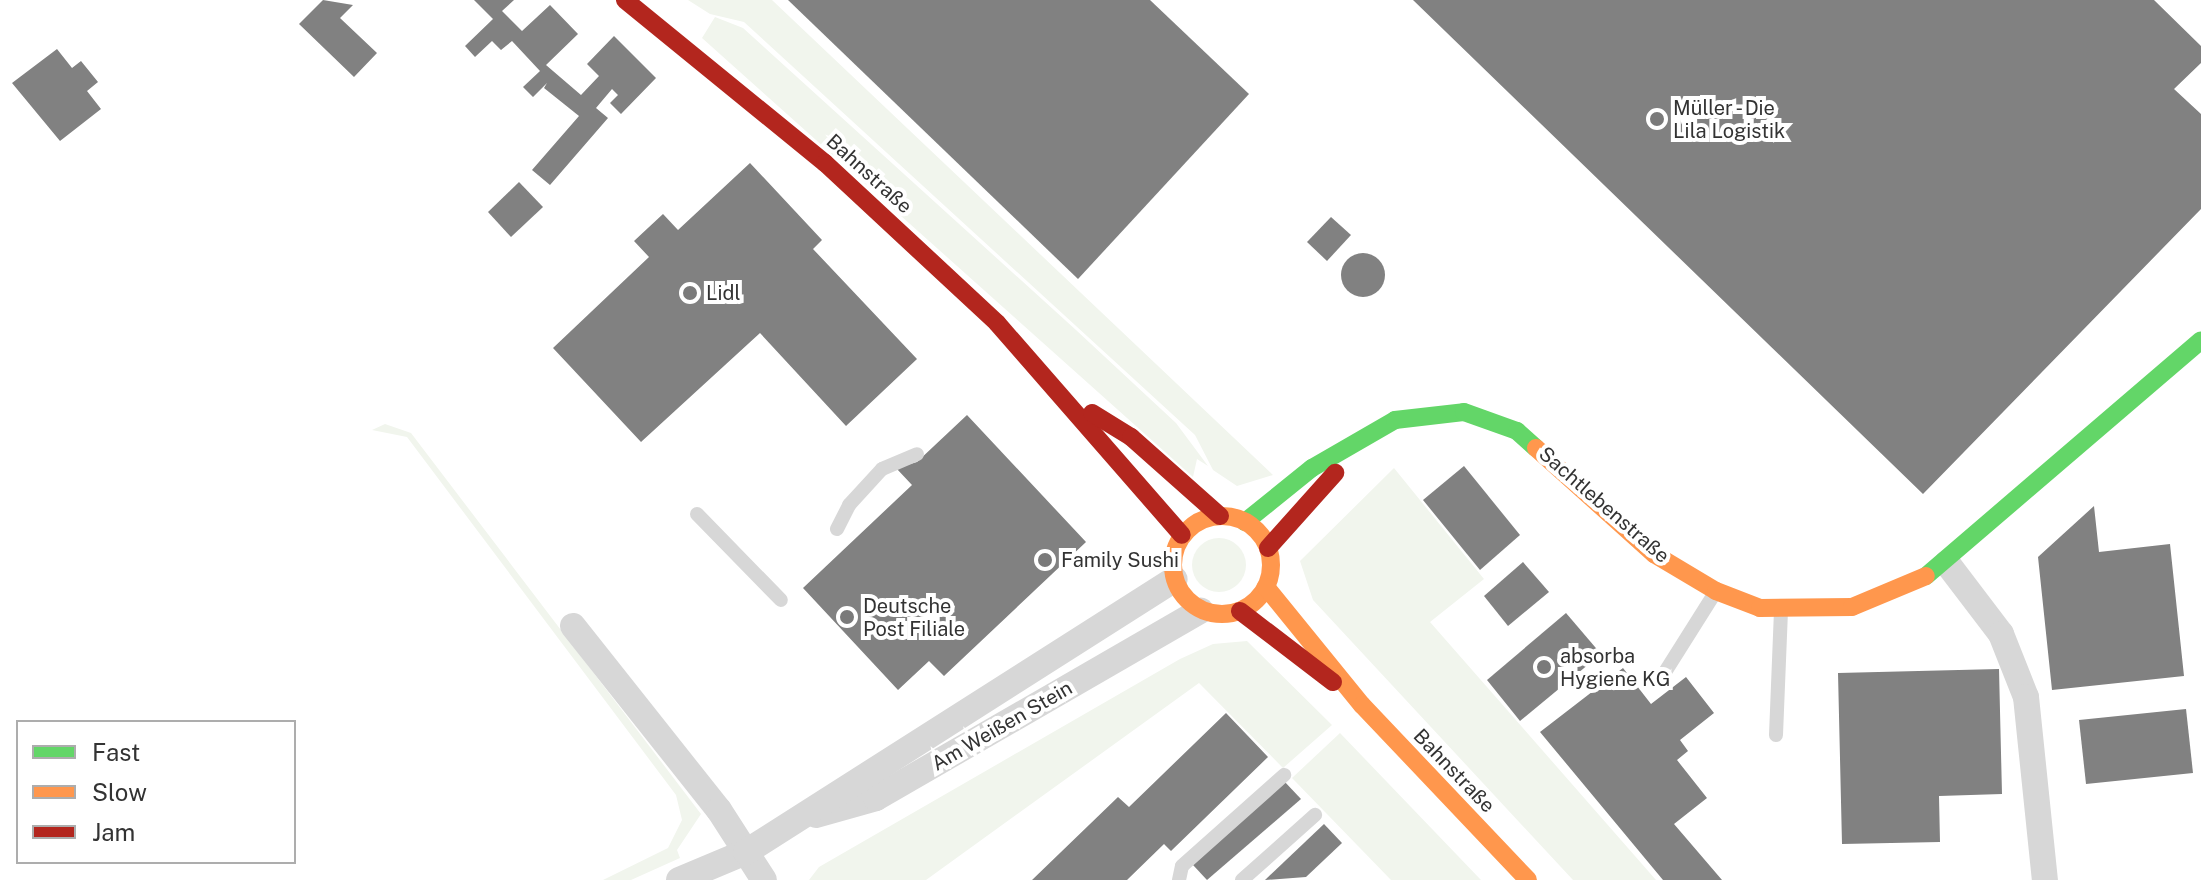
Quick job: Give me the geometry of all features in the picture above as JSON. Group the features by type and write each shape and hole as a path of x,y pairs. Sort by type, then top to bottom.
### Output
{"street":[{"name":"Bahnstraße","path":"625,0 825,163 1068,398 1182,535"},
{"name":"Sachtlebenstraße","path":"1245,522 1312,468 1412,414 1464,412 1500,422 1534,443 1654,554 1716,591 1781,610 1852,607 1897,593 1947,563 2174,357 2201,340"},
{"name":"Bahnstraße","path":"1068,398 1131,437 1220,516 1245,522"},
{"name":"Sachtlebenstraße","path":"1268,548 1325,489 1353,447"},
{"path":"1220,516 1182,535 1173,562 1175,579 1201,610 1240,611 1266,587 1268,548 1245,522"},
{"path":"1947,563 2001,634 2026,697 2045,880"},
{"name":"Am Weißen Stein","path":"679,880 746,852 1175,579"},
{"name":"Bahnstraße","path":"1266,587 1320,647 1349,691 1528,880"},
{"name":"Am Weißen Stein","path":"794,822 876,798 1201,610"},
{"name":"Bahnstraße","path":"1240,611 1299,662 1349,691"},
{"path":"573,626 746,852 764,880"}],"lane":[{"path":"837,529 849,505 882,469 917,454"},
{"path":"697,514 781,600"},
{"path":"1660,680 1716,591"},
{"path":"1776,735 1781,610"},
{"path":"1179,880 1182,866 1284,775"},
{"path":"1242,880 1315,815"}],"shaded area":[{"path":"688,0 772,0 1273,475 1237,486 1213,470 1195,435 744,22 710,14"},
{"path":"715,17 743,28 1076,330 1176,423 1208,466 1197,459 1193,477 702,38"},
{"path":"385,424 411,433 701,814 677,850 680,858 631,880 603,880 668,848 682,820 676,795 407,437 372,430"},
{"path":"1394,468 1484,579 1430,622 1656,880 1573,880 1313,600 1300,561"},
{"path":"1219,538 1230,540 1238,546 1244,554 1244,576 1238,584 1230,590 1219,592 1208,590 1200,584 1194,576 1192,565 1194,554 1200,546 1208,540"},
{"path":"1247,641 1332,725 1283,768 1199,683 926,880 809,880 819,867 1180,659 1213,644"},
{"path":"1340,733 1481,880 1391,880 1292,778"}],"building":[{"path":"323,0 353,5 340,18 377,53 354,77 299,24"},
{"path":"474,0 514,0 502,11 522,31 550,5 578,34 546,65 581,95 599,76 587,64 614,36 656,78 621,114 610,103 618,95 612,89 596,108 608,118 550,185 532,170 579,116 544,88 547,83 533,97 523,87 540,71 512,41 501,50 492,41 475,57 465,46 493,19"},
{"path":"788,0 1150,0 1249,94 1078,279"},
{"path":"1413,0 2154,0 2201,46 2201,63 2174,89 2201,114 2201,209 1923,494"},
{"path":"57,49 72,68 81,61 98,82 87,91 101,109 60,141 12,83"},
{"name":"Lidl","path":"750,163 822,240 813,249 917,359 846,426 760,333 641,442 553,348 649,257 634,241 663,214 678,230"},
{"path":"519,182 543,207 511,237 488,212"},
{"path":"1331,217 1351,235 1327,261 1307,242"},
{"path":"1363,253 1379,259 1385,275 1379,291 1363,297 1347,291 1341,275 1347,259"},
{"path":"967,415 1086,542 944,676 929,661 898,690 803,588 912,485 896,468 917,462"},
{"path":"1464,466 1520,535 1480,570 1423,500"},
{"path":"2094,506 2099,552 2170,544 2184,676 2052,690 2038,557"},
{"path":"1523,562 1549,592 1508,626 1484,596"},
{"name":"absorba Hygiene KG","path":"1566,613 1601,654 1520,721 1487,680"},
{"path":"1623,668 1651,704 1686,677 1714,713 1680,740 1688,751 1677,760 1707,798 1674,824 1722,880 1663,880 1540,732"},
{"path":"1999,669 2002,794 1939,796 1940,842 1842,844 1838,673"},
{"path":"2186,709 2193,773 2086,784 2079,720"},
{"path":"1226,713 1268,757 1171,851 1164,844 1127,880 1032,880 1118,797 1129,807"},
{"path":"1283,780 1301,799 1207,880 1193,865"},
{"path":"1324,824 1342,843 1306,877 1265,880"}],"traffic: fast":[{"path":"1926,576 2201,340"},
{"path":"1245,522 1312,468 1395,420 1464,412 1517,431 1536,448"}],"traffic: slow":[{"path":"1536,448 1654,554 1716,591 1760,608 1852,607 1926,576"},
{"path":"1222,516 1241,520 1257,530 1267,546 1271,565 1267,584 1257,600 1241,610 1222,614 1203,610 1187,600 1177,584 1173,565 1177,546 1187,530 1203,520 1222,516"},
{"path":"1266,587 1362,705 1528,880"}],"traffic: jam":[{"path":"625,0 825,163 997,323 1182,535"},
{"path":"1092,413 1131,437 1220,516"},
{"path":"1268,548 1335,473"},
{"path":"1240,611 1333,682"}],"place":[{"name":"Müller - Die Lila Logistik","path":"1657,119"},
{"name":"Lidl","path":"690,293"},
{"name":"Family Sushi","path":"1045,560"},
{"name":"Deutsche Post Filiale","path":"847,617"},
{"name":"absorba Hygiene KG","path":"1544,667"}]}
